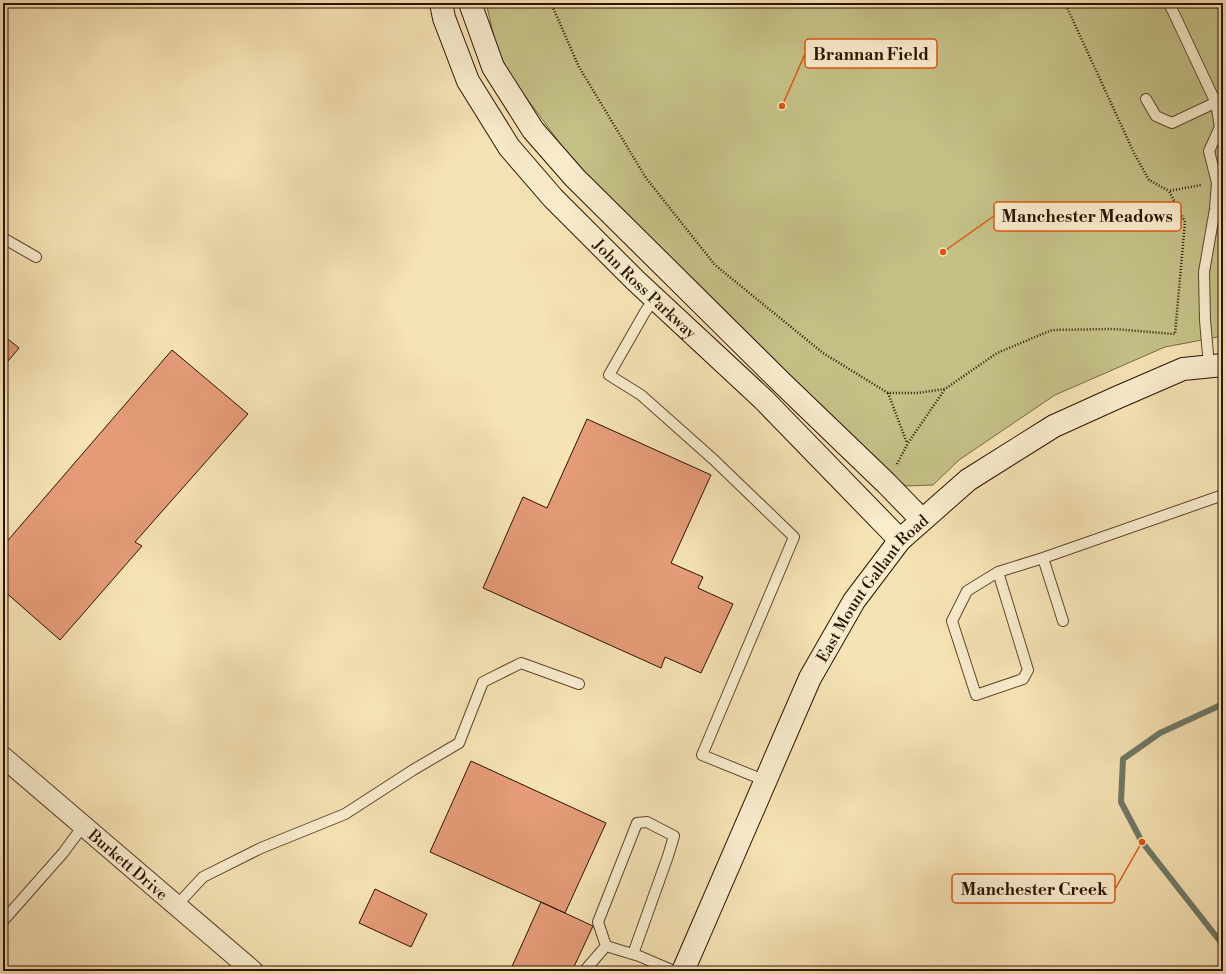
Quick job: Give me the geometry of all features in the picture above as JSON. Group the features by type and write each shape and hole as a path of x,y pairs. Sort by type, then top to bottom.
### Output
{"street":[{"name":"John Ross Parkway","path":"441,3 444,18 468,81 509,147 553,198 655,298 764,400 900,540"},
{"name":"John Ross Parkway","path":"470,3 493,67 534,130 575,178 780,382 886,483 922,520"},
{"name":"East Mount Gallant Road","path":"683,971 810,678 854,601 900,540 968,480 1054,426 1183,369 1216,366"},
{"name":"Burkett Drive","path":"3,757 253,971"}],"lane":[{"path":"1169,3 1220,101 1222,128 1209,151 1217,183 1219,210 1204,272 1205,320 1216,366"},
{"path":"1146,99 1156,116 1172,123 1220,101"},
{"path":"3,238 36,256"},
{"path":"655,298 645,312 609,375 641,395 713,459 794,537 702,755 766,781"},
{"path":"998,572 1028,670 1023,679 976,694 952,621 967,591 998,572 1043,558 1223,494"},
{"path":"1043,558 1063,621"},
{"path":"177,906 203,877 261,848 345,814 413,770 459,743 483,682 521,663 579,684"},
{"path":"606,946 598,922 637,823 647,822 674,836 633,954"},
{"path":"3,922 63,853 83,826"},
{"path":"606,946 633,954 674,971"},
{"path":"586,971 586,969 606,946"}],"path":[{"path":"550,3 579,67 646,178 715,265 823,353 888,393 917,393 945,389"},
{"path":"886,483 908,443 945,389 997,353 1052,330 1113,328 1175,334 1186,222 1169,191 1149,180 1134,153 1065,3"},
{"path":"1169,191 1217,183"},
{"path":"888,393 908,443"}],"shaded area":[{"path":"486,3 1223,3 1223,336 1165,347 1055,395 959,460 933,485 906,486 878,463 578,168 500,62"}],"building":[{"path":"3,335 19,348 3,367"},
{"path":"172,350 248,414 135,542 142,546 60,640 3,590 3,546"},
{"path":"587,419 711,475 671,563 703,577 698,588 733,604 701,673 665,657 661,668 483,588 523,497 547,508"},
{"path":"471,761 606,823 565,913 430,852"},
{"path":"375,889 427,914 411,947 359,923"},
{"path":"541,902 593,926 572,971 510,971"}],"waterway":[{"path":"1223,704 1160,733 1123,759 1121,802 1142,842 1223,945"}],"place":[{"name":"Brannan Field","path":"782,106"},
{"name":"Manchester Meadows","path":"943,252"},
{"name":"Manchester Creek","path":"1142,842"}]}
